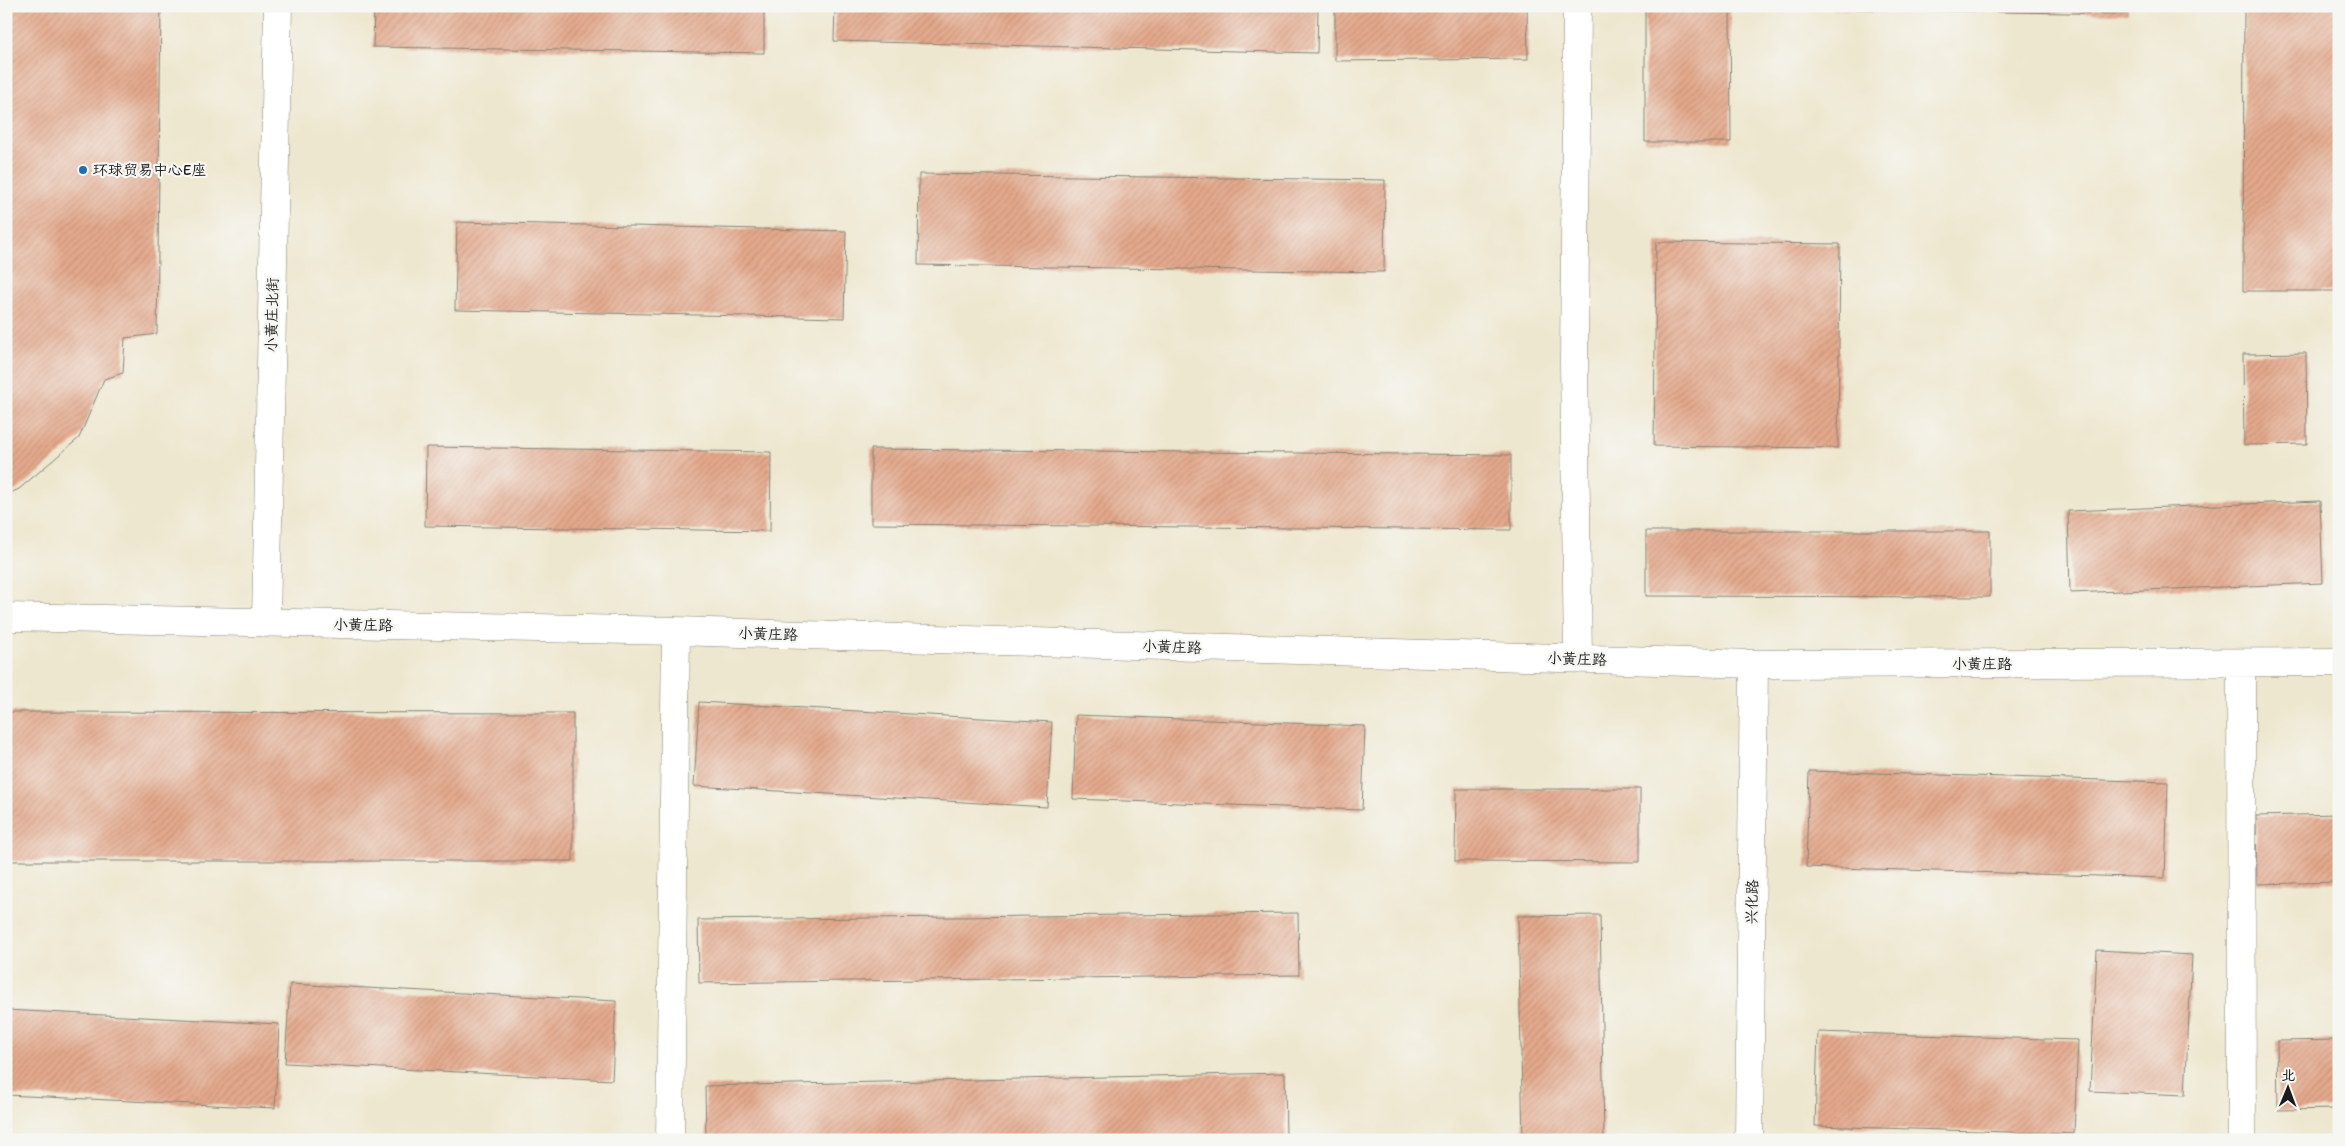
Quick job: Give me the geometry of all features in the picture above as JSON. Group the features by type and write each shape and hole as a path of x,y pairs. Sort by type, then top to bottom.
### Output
{"street":[{"name":"小黄庄北街","path":"266,623 278,6"},
{"path":"1577,6 1574,362 1578,659"},
{"name":"小黄庄路","path":"6,617 676,631 1754,664 2339,662"},
{"path":"670,1140 676,631"},
{"path":"2241,663 2242,1140"},
{"name":"兴化路","path":"1749,1140 1754,664"}],"building":[{"name":"环球贸易中心E座","path":"6,6 161,6 157,334 125,338 123,373 104,379 79,438 19,489 6,495"},
{"path":"374,6 764,6 764,53 373,47"},
{"path":"835,6 1318,6 1317,53 834,41"},
{"path":"1335,6 1527,6 1528,59 1335,61"},
{"path":"1645,6 1730,6 1731,142 1645,142"},
{"path":"1832,6 2128,6 2128,14 1832,9"},
{"path":"2244,6 2336,6 2335,291 2243,291"},
{"path":"919,174 1385,180 1384,272 918,265"},
{"path":"457,222 846,231 844,318 455,310"},
{"path":"1656,242 1840,244 1838,448 1654,446"},
{"path":"2306,353 2307,444 2244,445 2243,354"},
{"path":"426,447 771,452 770,531 425,526"},
{"path":"871,449 1511,455 1511,530 871,524"},
{"path":"2320,501 2323,583 2070,593 2068,511"},
{"path":"1646,531 1990,531 1990,597 1646,596"},
{"path":"699,702 1052,722 1047,807 694,786"},
{"path":"6,712 573,713 573,861 6,861"},
{"path":"1076,715 1365,726 1362,810 1073,799"},
{"path":"1809,771 2168,782 2165,878 1806,867"},
{"path":"1456,789 1640,789 1640,862 1455,861"},
{"path":"2339,814 2339,882 2257,884 2256,816"},
{"path":"1298,913 1299,975 699,983 698,920"},
{"path":"1600,915 1604,1140 1523,1140 1518,916"},
{"path":"2097,950 2192,955 2185,1095 2090,1091"},
{"path":"290,984 616,1001 612,1080 285,1063"},
{"path":"6,1010 279,1024 275,1108 6,1095"},
{"path":"1818,1032 2078,1040 2074,1134 1815,1126"},
{"path":"2339,1040 2339,1109 2278,1110 2277,1041"},
{"path":"1285,1073 1286,1139 706,1140 705,1086"}],"place":[{"name":"环球贸易中心E座","path":"83,170"}]}
